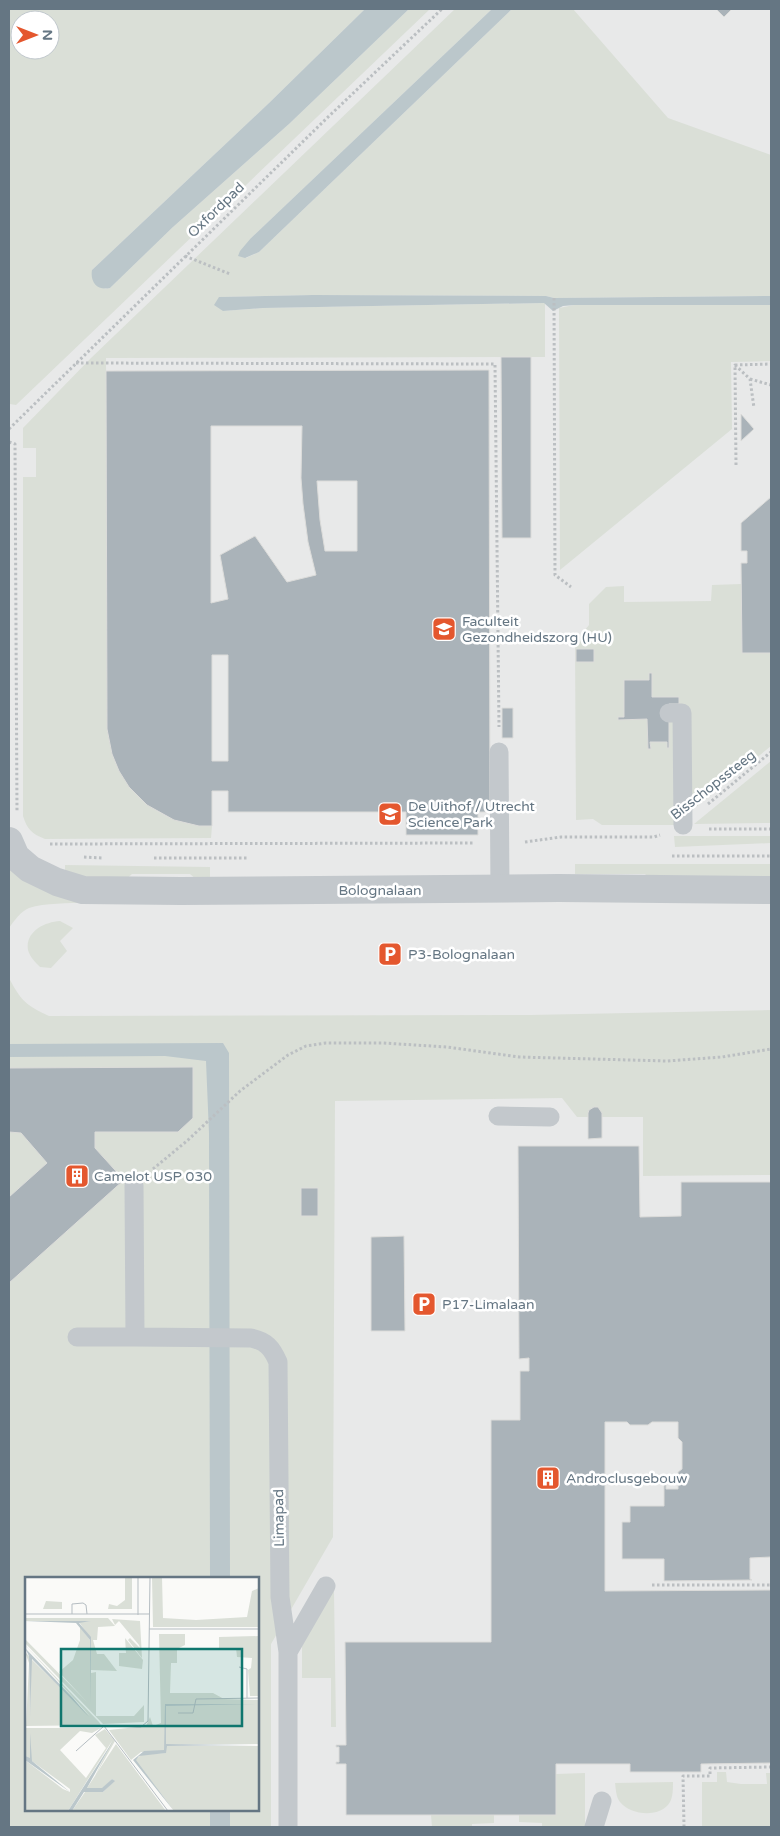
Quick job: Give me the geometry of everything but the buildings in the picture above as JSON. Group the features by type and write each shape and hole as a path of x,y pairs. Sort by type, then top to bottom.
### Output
{"street":[{"name":"Bolognalaan","path":"9,841 16,857 30,870 57,882 83,890 771,890"}],"lane":[{"path":"670,713 682,713 675,829"},
{"path":"499,752 500,889"},
{"path":"498,1116 550,1117"},
{"path":"134,1185 135,1338"},
{"name":"Limapad","path":"77,1337 251,1338 261,1340 269,1346 278,1362 280,1597 288,1652 288,1827"},
{"path":"288,1652 326,1586"},
{"path":"594,1827 602,1801"}],"path":[{"name":"Oxfordpad","path":"9,429 185,256 442,9"},
{"path":"185,256 230,274"},
{"path":"554,298 555,574 572,587"},
{"path":"76,363 495,364 499,752"},
{"path":"735,364 771,364"},
{"path":"735,364 750,380 771,385"},
{"path":"735,364 736,465"},
{"path":"750,380 754,408"},
{"path":"9,442 15,444 17,815"},
{"name":"Bisschopssteeg","path":"675,829 771,752"},
{"path":"49,844 522,843 561,837 654,837 675,829"},
{"path":"705,829 771,829"},
{"path":"134,1185 188,1140 240,1092 288,1055 306,1046 326,1043 384,1043 438,1047 519,1057 667,1061 722,1057 771,1049"},
{"path":"652,1585 771,1584"},
{"path":"684,1827 683,1776 710,1776 710,1768 771,1767"}],"shaded area":[{"name":"De Uithof / Utrecht Science Park","path":"9,9 771,9 771,1827 9,1827"},
{"path":"9,9 365,9 269,103 92,270 105,289 110,288 173,227 289,124 409,9 430,9 16,405 10,404"},
{"path":"365,9 409,9 289,124 173,227 110,288 105,289 95,285 92,278 92,270 269,103"},
{"path":"455,9 492,9 251,238 246,258 259,252 512,9 573,9 668,118 771,155 771,296 554,298 546,296 313,295 219,297 223,311 263,308 545,303 545,357 106,358 107,723 110,741 114,757 121,772 140,798 168,817 185,823 212,826 211,838 45,839 40,837 31,831 23,816 23,477 36,477 36,448 23,448 23,428 91,358"},
{"path":"492,9 512,9 259,252 245,258 238,256 251,238"},
{"path":"313,295 546,296 554,298 771,296 771,305 574,305 563,306 553,311 544,303 263,308 223,311 214,305 219,297"},
{"path":"574,305 771,305 771,361 731,362 732,429 560,570 559,308"},
{"path":"741,584 742,653 771,653 771,746 674,825 602,825 593,819 576,820 575,642 589,625 589,604 606,587 624,586 624,602 711,601 712,585"},
{"path":"771,761 771,823 694,824"},
{"path":"674,836 771,836 771,843 675,847"},
{"path":"575,864 771,864 771,881 653,883 645,874 575,874"},
{"path":"9,865 86,903 35,906 26,909 20,914 9,928"},
{"path":"65,865 210,867 210,881 198,881 190,874 132,874 123,882 84,879 65,872"},
{"path":"60,921 73,928 60,941 67,951 51,968 40,967 29,953 29,938 42,926"},
{"path":"9,978 25,1001 49,1016 530,1015 771,1010 771,1175 643,1176 643,1117 577,1117 562,1098 335,1101 333,1537 271,1644 271,1827 9,1827"},
{"path":"223,1043 229,1053 230,1577 210,1577 209,1133 206,1061 165,1056 9,1057 9,1044"},
{"path":"331,1591 334,1592 336,1727 331,1727 331,1678 302,1678 302,1646"},
{"path":"717,1772 726,1772 727,1782 741,1784 767,1784 766,1773 771,1773 771,1827 702,1827 702,1782 717,1782"},
{"path":"585,1773 585,1827 542,1827 542,1823 519,1822 519,1815 556,1815 556,1774"},
{"path":"673,1782 670,1802 660,1811 653,1813 638,1812 625,1807 617,1796 615,1783"},
{"path":"210,1811 230,1811 230,1827 210,1827"},
{"path":"431,1815 494,1815 494,1823 472,1824 472,1827 432,1827"}],"place":[{"name":"Faculteit Gezondheidszorg (HU)","path":"444,629"},
{"name":"De Uithof / Utrecht Science Park","path":"390,814"},
{"name":"P3-Bolognalaan","path":"390,954"},
{"name":"Camelot USP 030","path":"77,1176"},
{"name":"P17-Limalaan","path":"424,1304"},
{"name":"Androclusgebouw","path":"548,1478"}]}
